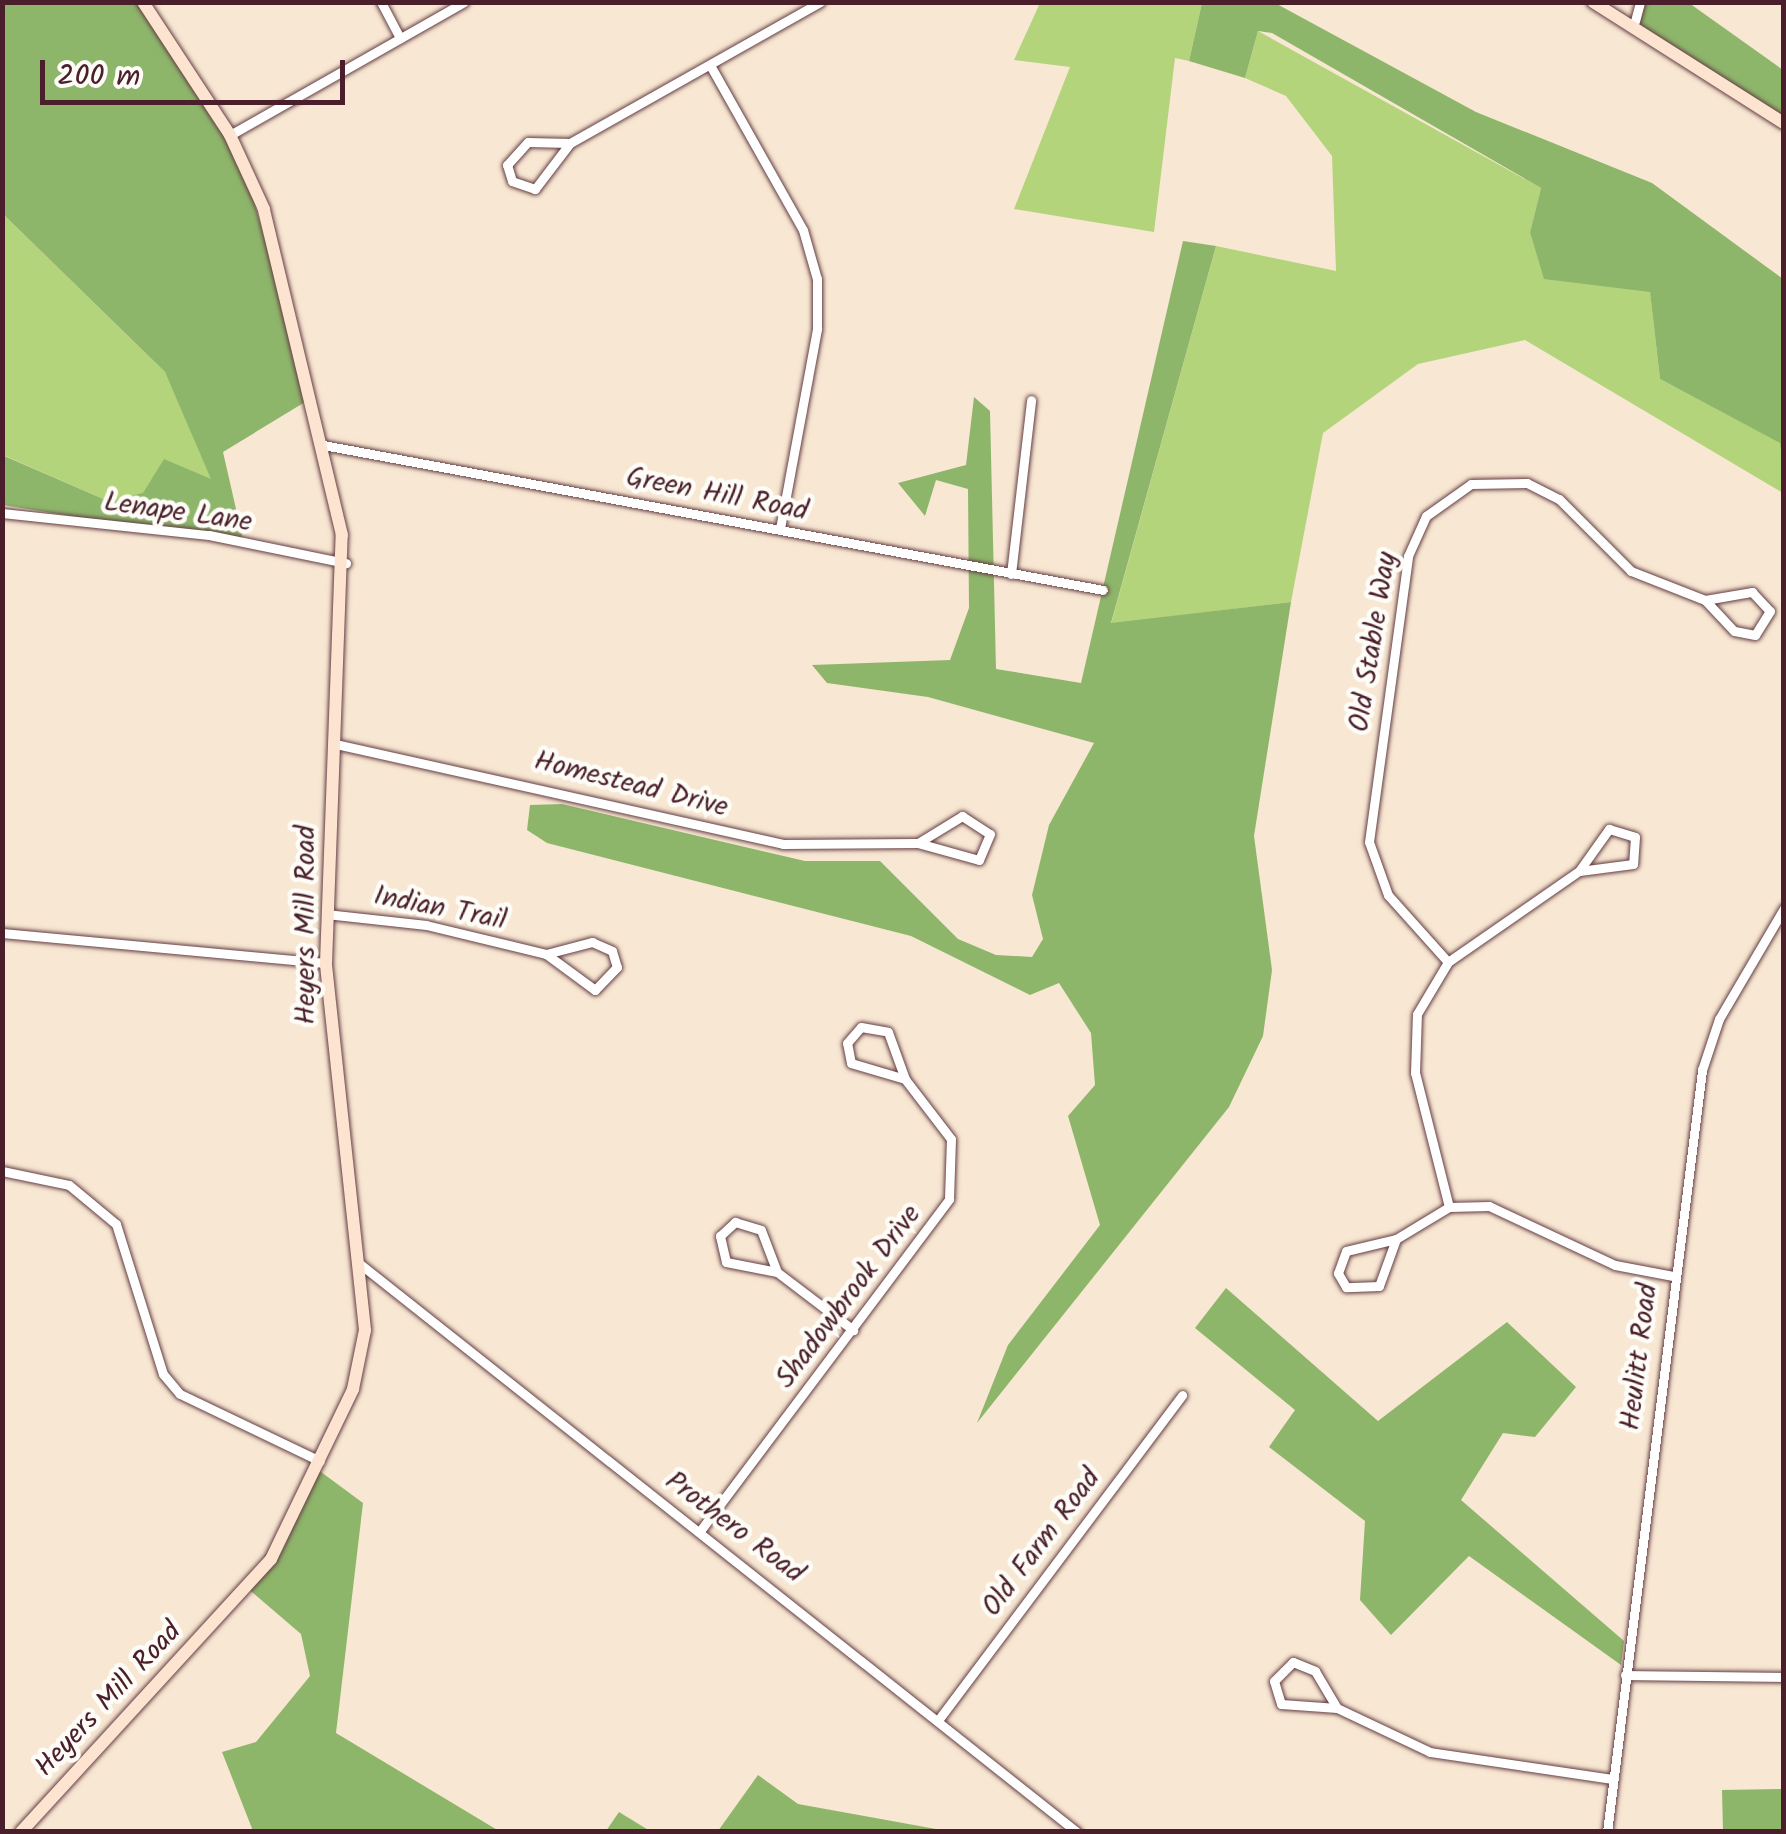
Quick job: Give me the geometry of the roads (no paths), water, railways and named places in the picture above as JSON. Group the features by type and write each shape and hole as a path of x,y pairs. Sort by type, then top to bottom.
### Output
{"street":[{"name":"Heyers Mill Road","path":"21,1832 260,1574 320,1461 362,1356 360,1264 326,963 346,563 270,229 230,135 143,2"},
{"path":"381,2 400,38"},
{"path":"230,135 464,2"},
{"path":"570,143 542,186 512,181 515,147 570,143 820,2"},
{"path":"1593,2 1635,21 1784,123"},
{"path":"1635,21 1640,2"},
{"path":"710,64 803,230 817,279 817,329 780,529"},
{"path":"1011,574 1031,400"},
{"name":"Green Hill Road","path":"322,445 1103,590"},
{"name":"Old Stable Way","path":"1448,962 1388,895 1369,842 1408,556 1426,516 1470,484 1527,483 1558,499 1631,570 1706,600"},
{"name":"Lenape Lane","path":"2,514 209,536 346,563"},
{"path":"1752,592 1770,617 1756,635 1740,634 1706,600 1752,592"},
{"name":"Homestead Drive","path":"336,744 783,844 918,843 971,863 991,843 983,821 966,815 918,843"},
{"path":"1449,1207 1412,1057 1418,1014 1448,962 1580,871 1609,829 1635,838 1630,867 1580,871"},
{"name":"Heulitt Road","path":"1607,1832 1673,1276 1706,1052 1784,908"},
{"name":"Indian Trail","path":"326,914 426,925 546,954 600,944 616,972 588,990 546,954"},
{"path":"2,934 326,963"},
{"name":"Shadowbrook Drive","path":"700,1531 937,1219 953,1182 945,1123 905,1078 888,1032 854,1031 847,1050 855,1067 905,1078"},
{"path":"2,1171 69,1185 116,1224 163,1374 180,1394 320,1461"},
{"path":"1396,1239 1379,1286 1360,1293 1342,1282 1346,1251 1396,1239 1449,1207 1502,1208 1615,1265 1673,1276"},
{"path":"777,1272 755,1224 723,1230 726,1262 777,1272 852,1330"},
{"name":"Prothero Road","path":"360,1264 1077,1832"},
{"name":"Old Farm Road","path":"939,1719 1182,1395"},
{"path":"1337,1708 1310,1667 1293,1662 1276,1676 1286,1708 1337,1708 1430,1752 1612,1779"},
{"path":"1624,1675 1784,1677"}]}
